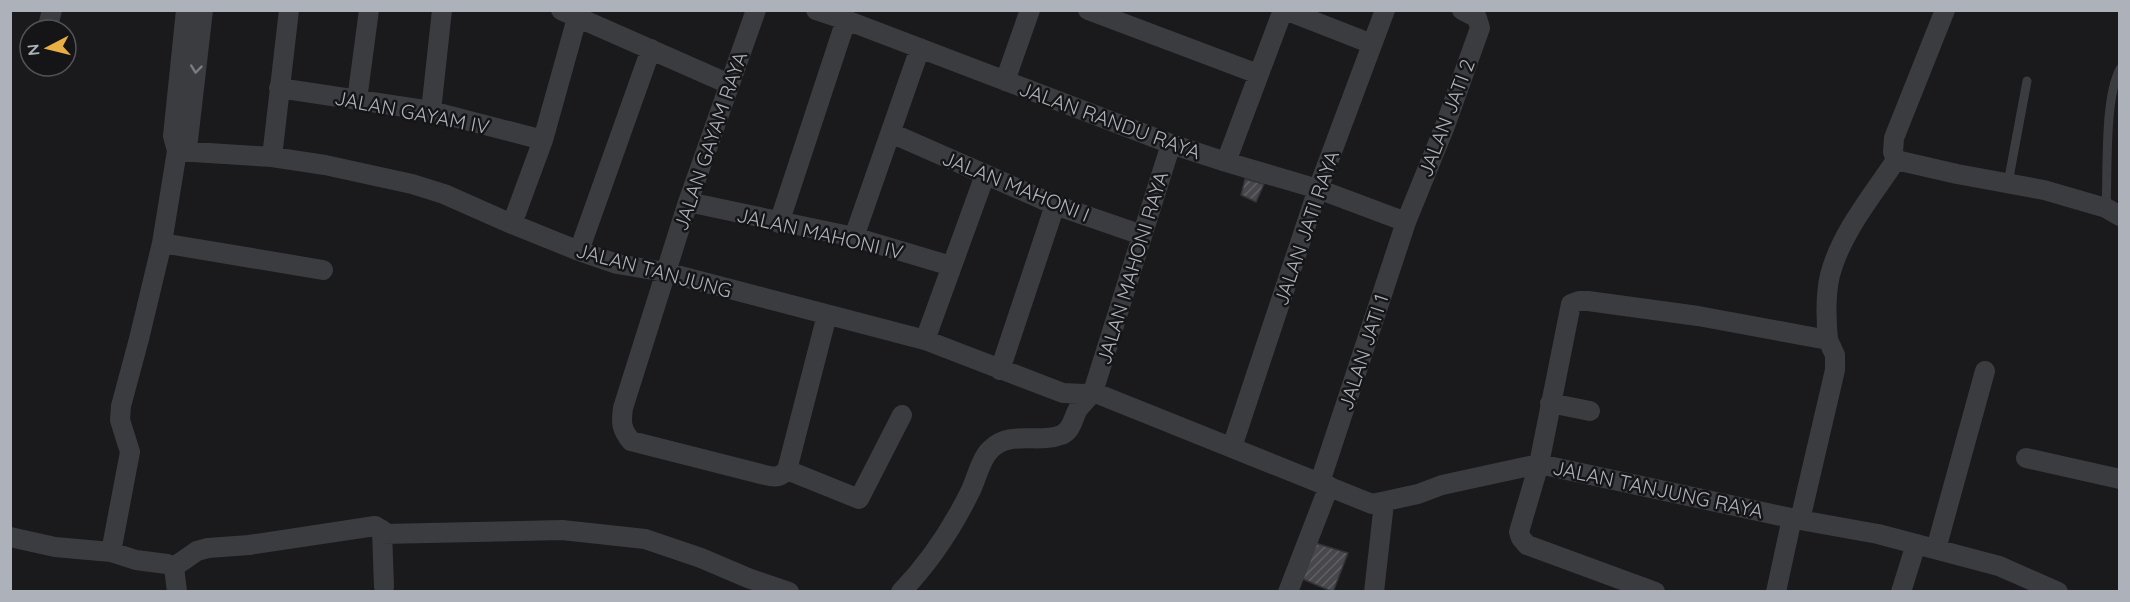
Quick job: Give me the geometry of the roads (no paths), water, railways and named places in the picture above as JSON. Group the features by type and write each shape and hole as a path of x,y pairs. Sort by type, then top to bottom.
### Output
{"street":[{"path":"111,552 130,452 120,420 121,406 162,243 177,151 173,136 186,10"},
{"path":"177,151 189,140 202,10"},
{"path":"272,157 289,10"},
{"path":"357,100 369,10"},
{"path":"431,111 442,10"},
{"name":"JALAN GAYAM RAYA","path":"756,10 687,202 623,408 621,422 624,432 631,441 777,478 787,470"},
{"name":"JALAN RANDU RAYA","path":"816,10 1172,144 1318,189 1406,222"},
{"path":"1005,81 1030,10"},
{"path":"1088,10 1258,74"},
{"path":"1226,162 1284,10 1372,44"},
{"name":"JALAN JATI RAYA","path":"1232,447 1318,189 1385,10"},
{"path":"1896,160 1893,152 1894,138 1945,10"},
{"name":"JALAN JATI 2","path":"1406,222 1480,28 1479,21 1468,13"},
{"path":"512,224 543,140 569,14 729,84"},
{"path":"779,223 846,20"},
{"path":"854,237 920,48"},
{"path":"579,251 651,49"},
{"name":"JALAN GAYAM IV","path":"279,88 431,111 543,140"},
{"name":"JALAN MAHONI I","path":"891,133 1055,205 1142,235"},
{"name":"JALAN MAHONI RAYA","path":"901,591 919,573 951,528 972,490 988,451 998,442 1016,438 1062,435 1069,429 1078,410 1093,392 1172,144"},
{"name":"JALAN TANJUNG","path":"177,151 272,157 325,165 412,184 444,194 512,224 617,264 665,272 925,340 1063,393 1093,392"},
{"path":"1896,160 2044,190 2113,212"},
{"path":"1776,591 1835,370 1835,355 1828,340 1827,301 1830,276 1839,248 1896,160"},
{"path":"925,340 985,175"},
{"name":"JALAN MAHONI IV","path":"687,202 854,237 951,266"},
{"path":"1000,370 1055,205"},
{"name":"JALAN JATI 1","path":"1288,591 1406,222"},
{"path":"162,243 324,270"},
{"path":"1655,591 1535,548 1524,541 1519,532 1539,464 1571,304 1579,301 1698,316 1828,340"},
{"path":"827,315 787,470 860,499 902,415"},
{"path":"1936,549 1985,371"},
{"name":"JALAN TANJUNG RAYA","path":"1093,392 1372,504 1384,503 1443,485 1539,464 1796,519 1878,534 1999,566 2024,584 2058,591"},
{"path":"1550,403 1590,411"},
{"path":"2026,458 2120,479"},
{"path":"1374,591 1384,503"},
{"path":"174,567 197,551 208,548 249,545 375,526 382,530 384,587"},
{"path":"382,534 562,530 645,538 702,558 745,583 789,591"},
{"path":"10,537 55,547 111,552 174,567"},
{"path":"1901,591 1916,544"},
{"path":"174,567 177,591"}],"lane":[{"path":"2113,212 2109,112 2112,91 2120,69"},
{"path":"2008,183 2027,81"}]}
